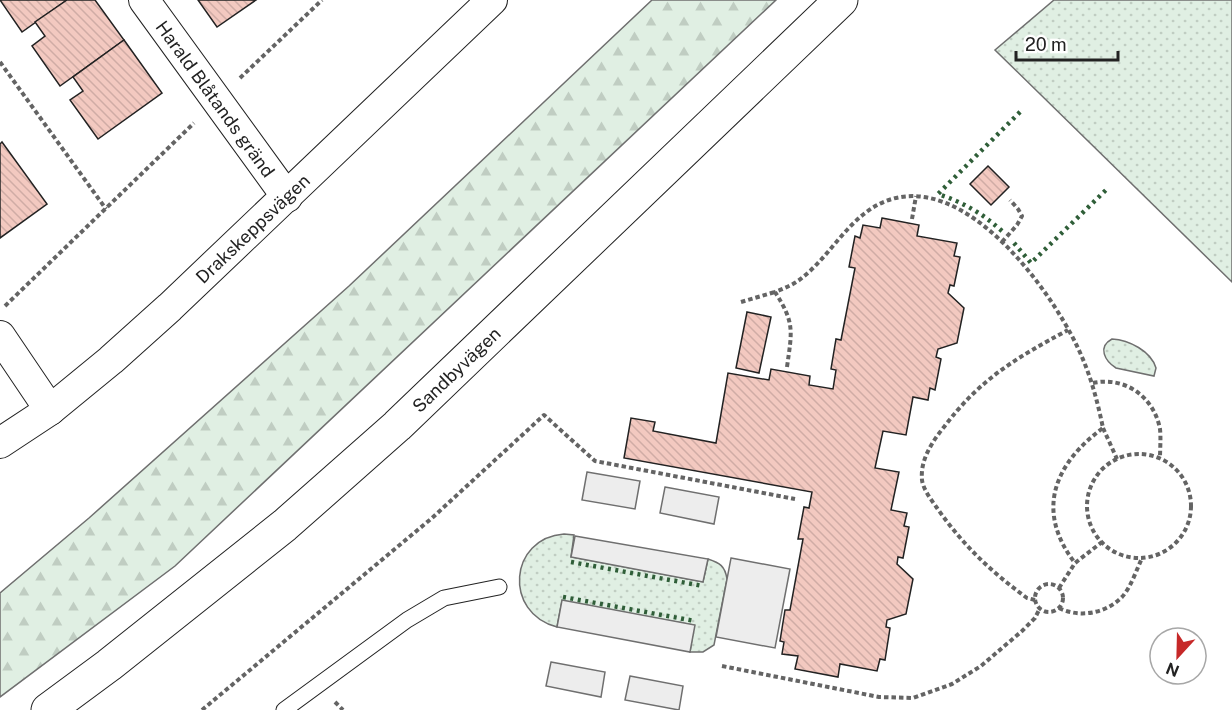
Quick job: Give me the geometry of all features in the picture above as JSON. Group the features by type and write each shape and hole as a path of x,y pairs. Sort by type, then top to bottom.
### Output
{"main road":[{"name":"Sandbyvägen","path":"48,710 109,665 285,525 397,426 841,0"}],"street":[{"name":"Harald Blåtands gränd","path":"144,0 287,197"},
{"name":"Drakskeppsvägen","path":"0,443 50,410 162,315 492,0"},
{"path":"0,336 50,410"}],"lane":[{"path":"284,710 407,620 444,598 500,587"}],"path":[{"path":"0,310 322,0"},
{"path":"0,62 106,209"},
{"path":"912,219 916,196"},
{"path":"741,302 775,292 801,279 863,214 887,201 916,196 935,199 964,213 1002,242 1052,302 1077,345 1093,383 1102,428 1117,459"},
{"path":"1002,242 1022,216 1010,200"},
{"path":"775,292 787,312 791,327 787,367"},
{"path":"1035,600 1027,598 979,560 951,528 922,482 923,464 932,443 942,429 984,381 1014,360 1068,330"},
{"path":"1093,383 1105,380 1117,382 1137,391 1147,400 1160,429 1160,458"},
{"path":"202,710 432,518 544,415 595,461 795,499"},
{"path":"1076,563 1063,546 1056,524 1054,501 1058,480 1072,456 1102,428"},
{"path":"1146,454 1160,458 1183,478 1189,492 1191,508 1188,523 1181,536 1157,555 1142,558 1120,554 1102,542 1093,531 1088,517 1088,496 1096,477 1105,466 1117,459 1146,454"},
{"path":"1059,588 1076,563 1102,542"},
{"path":"1059,608 1063,596 1059,588 1051,584 1042,585 1036,592 1035,600 1040,608 1052,611 1059,608 1070,613 1085,614 1106,608 1122,596 1133,579 1142,558"},
{"path":"722,666 879,697 913,698 952,684 974,671 1016,638 1035,618 1040,608"}],"green space":[{"path":"652,0 776,0 175,566 0,697 0,593 89,518 349,286"},
{"path":"1054,0 1232,0 1232,282 995,50"},
{"path":"1112,339 1132,344 1149,356 1156,368 1154,376 1116,368 1112,365 1106,358 1104,350 1107,342"},
{"path":"564,534 574,535 571,557 703,582 708,559 719,564 725,571 727,579 714,645 703,652 690,652 694,625 562,601 557,627 540,619 528,607 521,592 520,577 523,561 532,548 546,539"}],"shaded area":[{"path":"587,472 640,481 635,509 582,500"},
{"path":"665,487 719,497 714,524 660,513"},
{"path":"575,536 708,559 703,582 571,557"},
{"path":"731,558 790,569 775,648 716,637"},
{"path":"562,600 695,625 690,652 557,627"},
{"path":"551,662 605,672 601,697 546,686"},
{"path":"630,676 683,686 679,710 625,700"}],"building":[{"path":"0,0 67,0 22,32"},
{"path":"67,0 95,0 124,40 60,86 32,46 45,36 35,22"},
{"path":"198,0 256,0 217,27"},
{"path":"124,40 162,93 98,139 70,100 83,91 73,77"},
{"path":"2,142 47,204 0,238 0,144"},
{"path":"988,166 1009,187 991,205 970,184"},
{"path":"882,218 919,225 917,236 957,243 954,256 960,257 954,286 950,285 948,293 964,308 957,343 938,349 936,357 941,359 935,390 930,388 928,400 913,397 906,435 883,431 875,468 899,472 891,510 907,513 904,526 909,527 903,558 898,557 897,564 913,579 906,614 887,620 886,627 890,628 885,660 880,659 877,671 840,664 838,677 795,669 798,656 782,654 784,642 780,641 785,610 790,610 803,539 798,539 804,507 809,508 812,492 624,458 631,418 655,422 653,431 716,443 728,373 769,380 771,369 810,376 809,385 833,389 836,370 831,369 836,339 841,340 855,268 849,267 855,236 860,238 863,225 880,228"},
{"path":"747,312 771,317 759,373 736,368"}],"hedge":[{"path":"1002,231 972,209 938,194 1021,111"},
{"path":"1014,243 1031,263 1108,188"},
{"path":"571,562 703,586"},
{"path":"563,597 695,621"}]}
